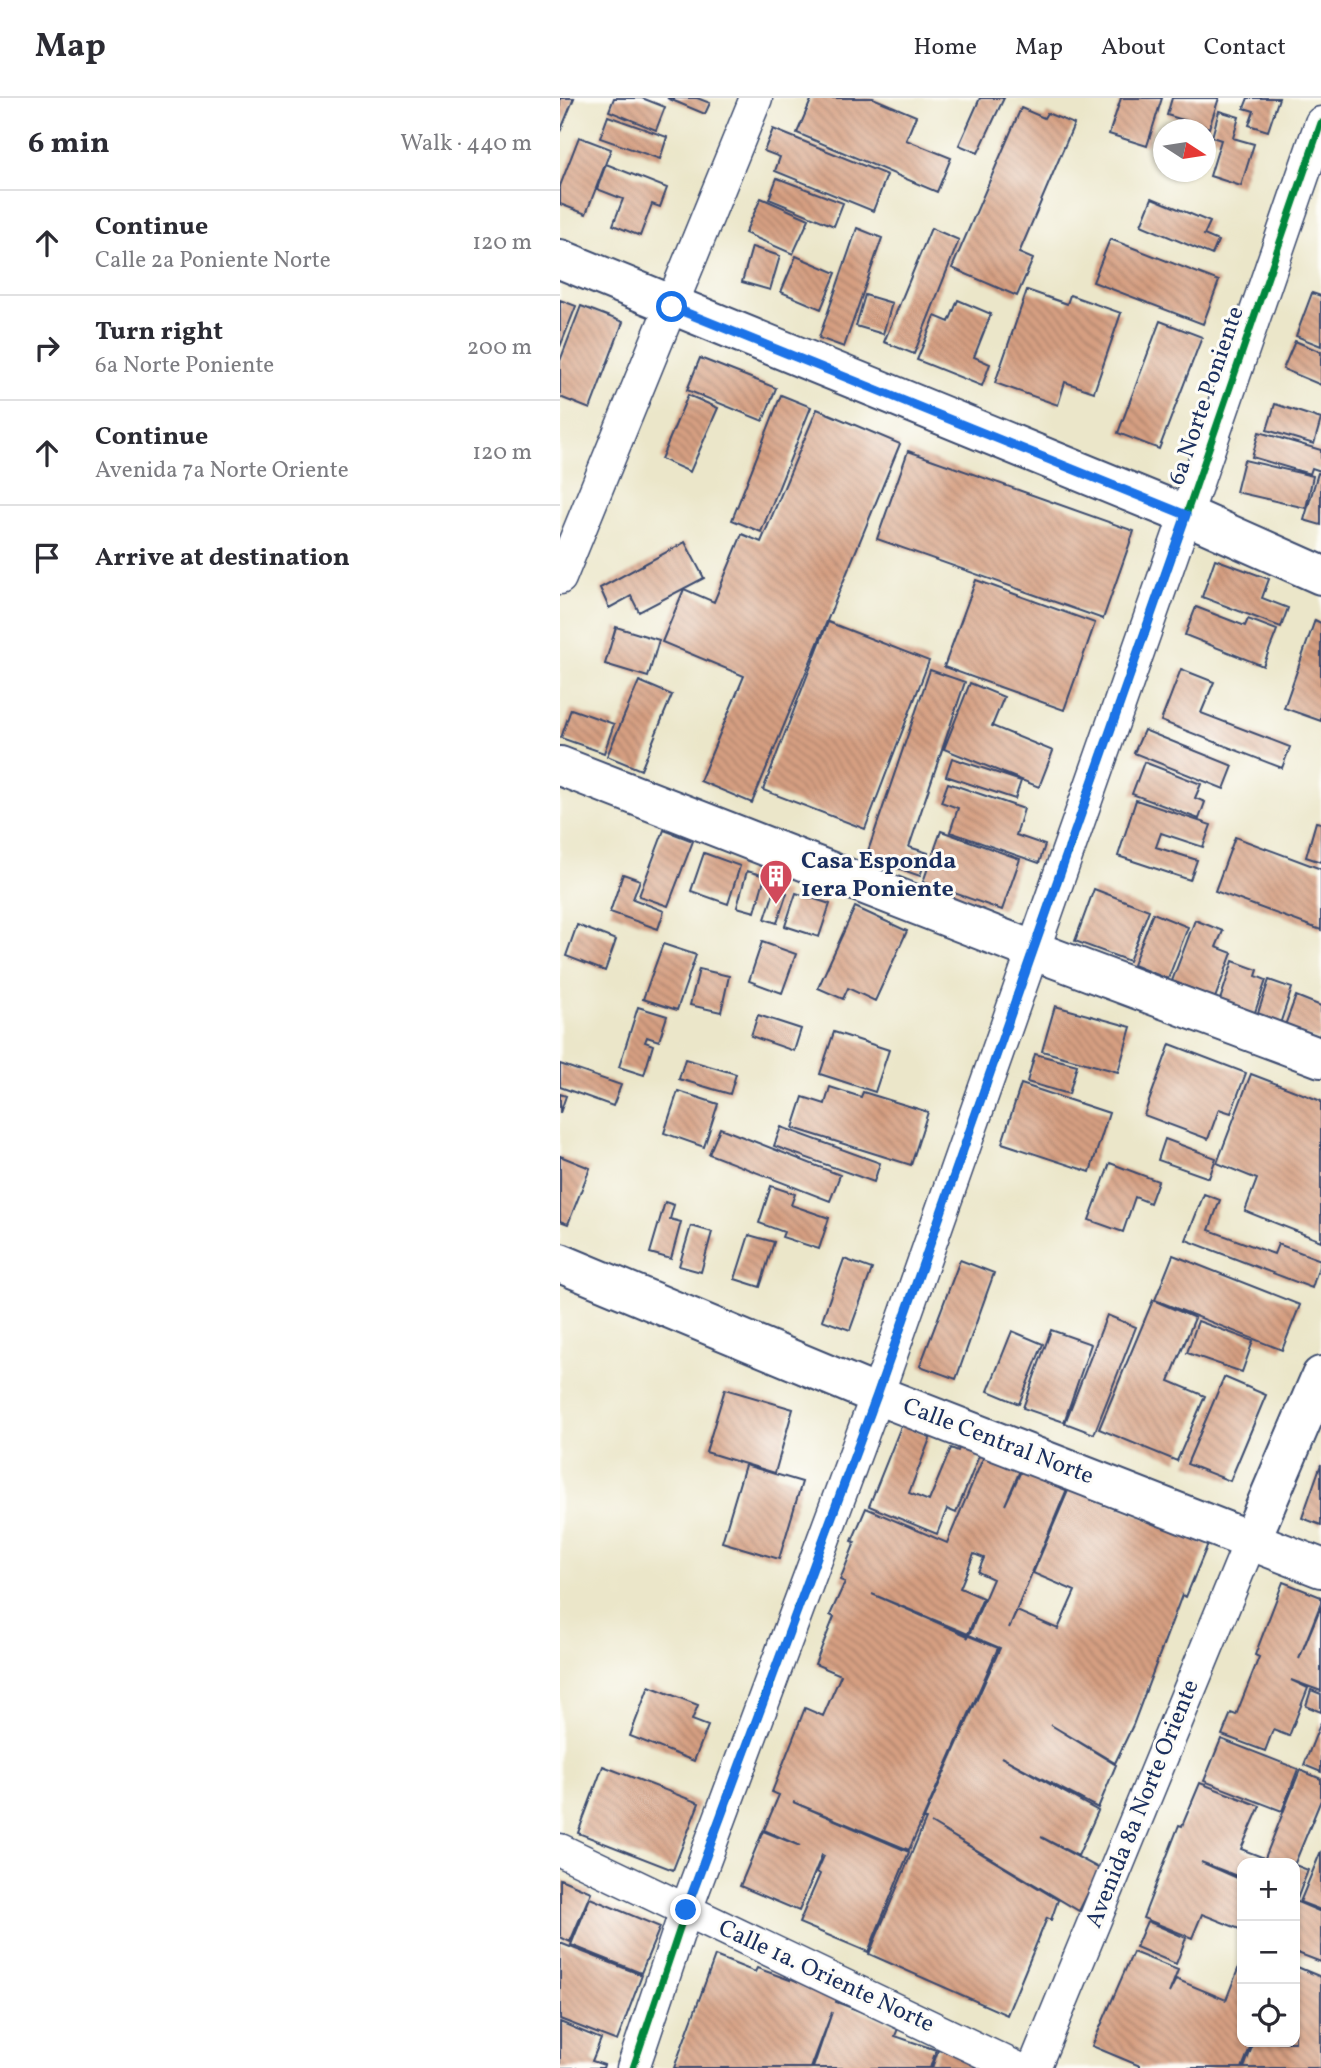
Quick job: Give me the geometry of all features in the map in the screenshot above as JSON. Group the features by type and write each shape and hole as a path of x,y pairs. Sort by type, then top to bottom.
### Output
{"main road":[{"path":"560,259 1186,515 1321,575"},
{"path":"560,766 1032,950 1321,1058"},
{"name":"Calle Central Norte","path":"560,1263 877,1395 1321,1568"},
{"path":"1251,1540 1321,1376"}],"street":[{"path":"560,578 756,98"},
{"name":"6a Norte Poniente","path":"633,2068 686,1910 877,1395 1321,123"},
{"name":"Avenida 8a Norte Oriente","path":"1034,2068 1251,1540"},
{"name":"Calle 1a. Oriente Norte","path":"560,1850 1017,2068"}],"building":[{"path":"560,98 574,98 560,132"},
{"path":"614,98 642,98 665,107 656,130 609,111"},
{"path":"667,98 697,98 710,103 705,114"},
{"path":"812,98 873,98 916,116 906,140 951,158 937,192 797,133"},
{"path":"980,98 1004,98 978,153 959,145"},
{"path":"1121,98 1162,98 1155,119 1153,119 1147,146 1109,134"},
{"path":"1172,98 1219,98 1212,119 1180,119 1167,115"},
{"path":"1248,98 1279,98 1268,131 1249,125 1254,111 1244,108"},
{"path":"1021,108 1044,118 1047,113 1074,124 1019,253 1033,259 1017,296 952,268"},
{"path":"1219,111 1239,117 1233,138 1254,144 1241,186 1216,178 1216,156 1221,140 1216,138"},
{"path":"608,116 667,137 660,159 600,138"},
{"path":"773,129 887,175 873,211 775,171 780,157 764,151"},
{"path":"579,137 611,149 586,214 560,204 560,186"},
{"path":"606,164 667,188 660,207 652,204 640,236 613,225 623,199 597,189"},
{"path":"777,178 843,203 834,226 769,199"},
{"path":"761,198 809,219 793,254 745,233"},
{"path":"1152,198 1210,222 1204,235 1218,241 1212,255 1141,225"},
{"path":"857,228 882,238 844,347 819,338"},
{"path":"931,228 959,240 914,354 884,342"},
{"path":"1110,239 1219,281 1203,324 1093,282"},
{"path":"752,247 780,256 770,290 742,282"},
{"path":"796,256 836,273 821,309 781,292"},
{"path":"1027,290 1067,304 1070,295 1121,313 1094,392 1065,382 1058,405 995,383"},
{"path":"1312,293 1321,296 1321,346 1296,336"},
{"path":"865,295 892,303 883,334 856,326"},
{"path":"560,300 576,306 560,347"},
{"path":"958,300 991,314 974,357 990,364 982,386 917,360 935,316 949,322"},
{"path":"581,306 623,322 590,409 560,397 560,361"},
{"path":"1160,321 1202,337 1159,449 1118,433"},
{"path":"1295,341 1321,352 1321,385 1283,369"},
{"path":"700,358 776,388 763,421 687,390"},
{"path":"688,395 718,408 690,472 661,459"},
{"path":"781,395 811,407 761,532 732,520"},
{"path":"1275,404 1321,419 1314,444 1267,430"},
{"path":"817,409 900,444 752,803 700,781 744,676 662,642 684,589 714,602 742,534 761,542"},
{"path":"1259,432 1321,450 1321,471 1312,468 1310,474 1252,457"},
{"path":"908,451 1134,531 1103,619 877,539"},
{"path":"1244,460 1313,476 1306,508 1236,492"},
{"path":"1318,473 1321,474 1321,525 1304,520"},
{"path":"685,542 704,578 639,612 631,596 609,608 600,588"},
{"path":"1215,559 1269,579 1262,598 1288,608 1281,627 1202,597"},
{"path":"976,580 1095,623 1064,710 944,667"},
{"path":"1196,607 1245,626 1248,619 1277,630 1263,666 1185,635"},
{"path":"1315,620 1321,623 1321,721 1284,708"},
{"path":"828,622 929,661 865,829 763,790"},
{"path":"616,627 659,640 648,677 605,664"},
{"path":"1181,669 1214,682 1201,713 1290,747 1282,768 1161,721"},
{"path":"930,670 965,682 909,847 928,853 920,876 866,857"},
{"path":"639,681 672,695 641,770 607,756"},
{"path":"970,683 1004,697 992,726 1053,751 1039,787 944,749"},
{"path":"571,709 614,724 604,753 561,738"},
{"path":"1144,730 1233,766 1224,789 1134,753"},
{"path":"952,758 1021,781 1015,799 946,776"},
{"path":"1144,762 1201,784 1195,798 1205,802 1199,819 1132,794"},
{"path":"948,783 1024,809 1016,835 1045,845 1039,863 950,832 958,808 941,802"},
{"path":"1136,800 1211,825 1203,847 1161,833 1156,847 1197,860 1190,880 1118,856"},
{"path":"1316,822 1321,823 1321,862 1306,857"},
{"path":"664,830 693,841 668,906 639,896"},
{"path":"941,831 1020,859 1002,910 923,882"},
{"path":"1235,837 1321,869 1321,930 1215,891"},
{"path":"704,853 740,866 728,904 691,891"},
{"path":"747,871 765,876 755,912 737,907"},
{"path":"623,874 640,880 633,899 664,911 658,929 610,912"},
{"name":"Casa Esponda 1era Poniente","path":"775,889 787,893 777,923 765,919"},
{"path":"1094,889 1149,910 1129,961 1075,941"},
{"path":"796,893 830,904 819,937 785,926"},
{"path":"855,907 907,931 875,1001 848,988 843,999 818,988"},
{"path":"1153,913 1188,927 1168,979 1133,965"},
{"path":"1195,920 1223,931 1216,947 1232,953 1215,998 1172,981"},
{"path":"577,925 616,940 605,971 566,956"},
{"path":"762,942 796,954 782,993 749,981"},
{"path":"663,944 696,955 677,1010 643,999"},
{"path":"1233,961 1258,970 1256,976 1266,980 1254,1015 1219,1003"},
{"path":"699,969 729,976 721,1012 690,1005"},
{"path":"1269,980 1292,988 1279,1027 1256,1019"},
{"path":"1296,996 1321,1006 1321,1032 1318,1040 1284,1028"},
{"path":"1055,1006 1131,1027 1118,1072 1042,1051"},
{"path":"638,1007 667,1016 659,1041 647,1037 645,1042 653,1045 644,1075 619,1067"},
{"path":"758,1015 801,1029 794,1051 751,1036"},
{"path":"834,1032 889,1050 875,1092 820,1074"},
{"path":"1170,1044 1246,1073 1231,1113 1219,1109 1208,1139 1144,1115"},
{"path":"1035,1054 1077,1065 1069,1094 1027,1082"},
{"path":"685,1059 736,1074 730,1094 679,1079"},
{"path":"560,1064 621,1085 613,1106 560,1087"},
{"path":"1251,1074 1321,1101 1321,1241 1245,1211 1257,1179 1217,1163"},
{"path":"1021,1084 1109,1113 1090,1172 1002,1143"},
{"path":"830,1087 861,1097 863,1092 928,1112 911,1165 793,1128 803,1097 825,1104"},
{"path":"678,1091 718,1104 704,1147 664,1133"},
{"path":"560,1094 566,1096 560,1113"},
{"path":"781,1127 880,1163 874,1182 774,1146"},
{"path":"720,1128 840,1175 830,1201 709,1154"},
{"path":"1165,1139 1216,1158 1209,1178 1158,1160"},
{"path":"560,1156 590,1168 568,1224 560,1221"},
{"path":"1110,1163 1158,1181 1150,1203 1135,1197 1123,1232 1089,1220"},
{"path":"771,1186 795,1194 791,1205 829,1218 819,1249 782,1237 784,1232 759,1223"},
{"path":"1204,1194 1220,1200 1209,1230 1274,1254 1278,1244 1321,1260 1312,1288 1186,1240"},
{"path":"665,1202 674,1205 670,1219 681,1222 671,1259 650,1253"},
{"path":"691,1226 712,1232 701,1272 679,1266"},
{"path":"749,1235 774,1242 760,1287 735,1279"},
{"path":"1173,1255 1300,1305 1282,1350 1155,1300"},
{"path":"844,1259 872,1269 850,1330 822,1320"},
{"path":"960,1260 994,1273 956,1379 920,1366"},
{"path":"1153,1300 1195,1318 1169,1381 1205,1396 1177,1461 1099,1429"},
{"path":"1107,1315 1136,1327 1094,1434 1065,1423"},
{"path":"1198,1321 1253,1341 1242,1372 1187,1353"},
{"path":"1051,1330 1091,1344 1064,1422 1023,1408"},
{"path":"1012,1331 1043,1344 1019,1404 988,1391"},
{"path":"1224,1377 1266,1395 1230,1481 1187,1464"},
{"path":"725,1389 793,1409 775,1473 706,1452"},
{"path":"902,1424 931,1436 909,1493 929,1501 951,1448 958,1451 963,1438 983,1446 956,1513 947,1509 937,1534 869,1506"},
{"path":"986,1451 1022,1466 1005,1505 1022,1469 1067,1489 1009,1628 1017,1611 1058,1629 1075,1591 1033,1573 1070,1486 1208,1544 1186,1597 1182,1595 1133,1725 1115,1763 1051,1725 1116,1765 1098,1808 1001,1757 1098,1811 1078,1856 1041,1837 1100,1869 1079,1911 931,1823 1058,1900 1051,1920 1047,1918 1007,2015 869,1954 926,1819 924,1818 1000,1648 969,1635 993,1579 978,1572 984,1558 974,1554 960,1588 983,1598 968,1634 872,1594 968,1636 967,1638 969,1636 998,1648 909,1850 793,1802 909,1852 868,1952 799,1923 820,1874 817,1872 824,1856 822,1855 799,1911 740,1886 763,1831 800,1846 764,1830 779,1795 772,1792 805,1708 823,1716 841,1675 815,1664 834,1617 830,1615 845,1582 840,1580 866,1508 947,1543"},
{"path":"1321,1464 1321,1525 1302,1518"},
{"path":"745,1465 802,1482 779,1559 722,1542"},
{"path":"1283,1582 1321,1597 1299,1659 1321,1606 1321,1691 1291,1680 1308,1688 1289,1736 1273,1730 1265,1751 1222,1735 1231,1713 1236,1715 1259,1657 1255,1655"},
{"path":"649,1686 698,1705 692,1720 708,1726 694,1761 630,1736"},
{"path":"1311,1690 1321,1694 1321,1712 1306,1706"},
{"path":"1321,1722 1321,1772 1304,1765"},
{"path":"1221,1739 1298,1769 1282,1811 1204,1781"},
{"path":"603,1766 699,1803 673,1870 578,1833"},
{"path":"1300,1770 1321,1779 1321,1800 1297,1858 1265,1858"},
{"path":"1200,1783 1260,1806 1241,1849 1262,1858 1237,1858 1237,1876 1201,1862 1237,1878 1237,1928 1202,1914 1192,1938 1143,1918 1179,1825 1182,1826"},
{"path":"1321,1851 1321,1910 1300,1902"},
{"path":"1300,1867 1308,1870 1300,1891"},
{"path":"560,1879 591,1892 570,1942 560,1937"},
{"path":"590,1898 660,1927 641,1973 571,1945"},
{"path":"1300,1903 1321,1912 1321,1962 1300,1954"},
{"path":"1147,1921 1186,1938 1176,1964 1136,1947"},
{"path":"560,1943 642,1975 617,2041 560,2019"},
{"path":"1133,1952 1178,1970 1169,1993 1176,1979 1226,2000 1237,1972 1237,2047 1250,2047 1242,2068 1140,2068 1092,2046"},
{"path":"715,1956 755,1972 757,1968 838,1996 836,2002 899,2026 895,2036 936,2050 930,2068 813,2068 832,2012 811,2068 674,2068"},
{"path":"1300,1968 1321,1977 1321,2068 1244,2068 1252,2047 1300,2047"},
{"path":"560,2022 601,2039 592,2061 604,2065 603,2068 560,2068"},
{"path":"941,2042 981,2057 977,2068 932,2068"}],"cycle path":[{"path":"633,2068 686,1910 877,1395 1321,123"}],"place":[{"name":"Casa Esponda 1era Poniente","path":"776,906"}],"route":[{"path":"672,307 1186,515 877,1395 686,1910"}]}
